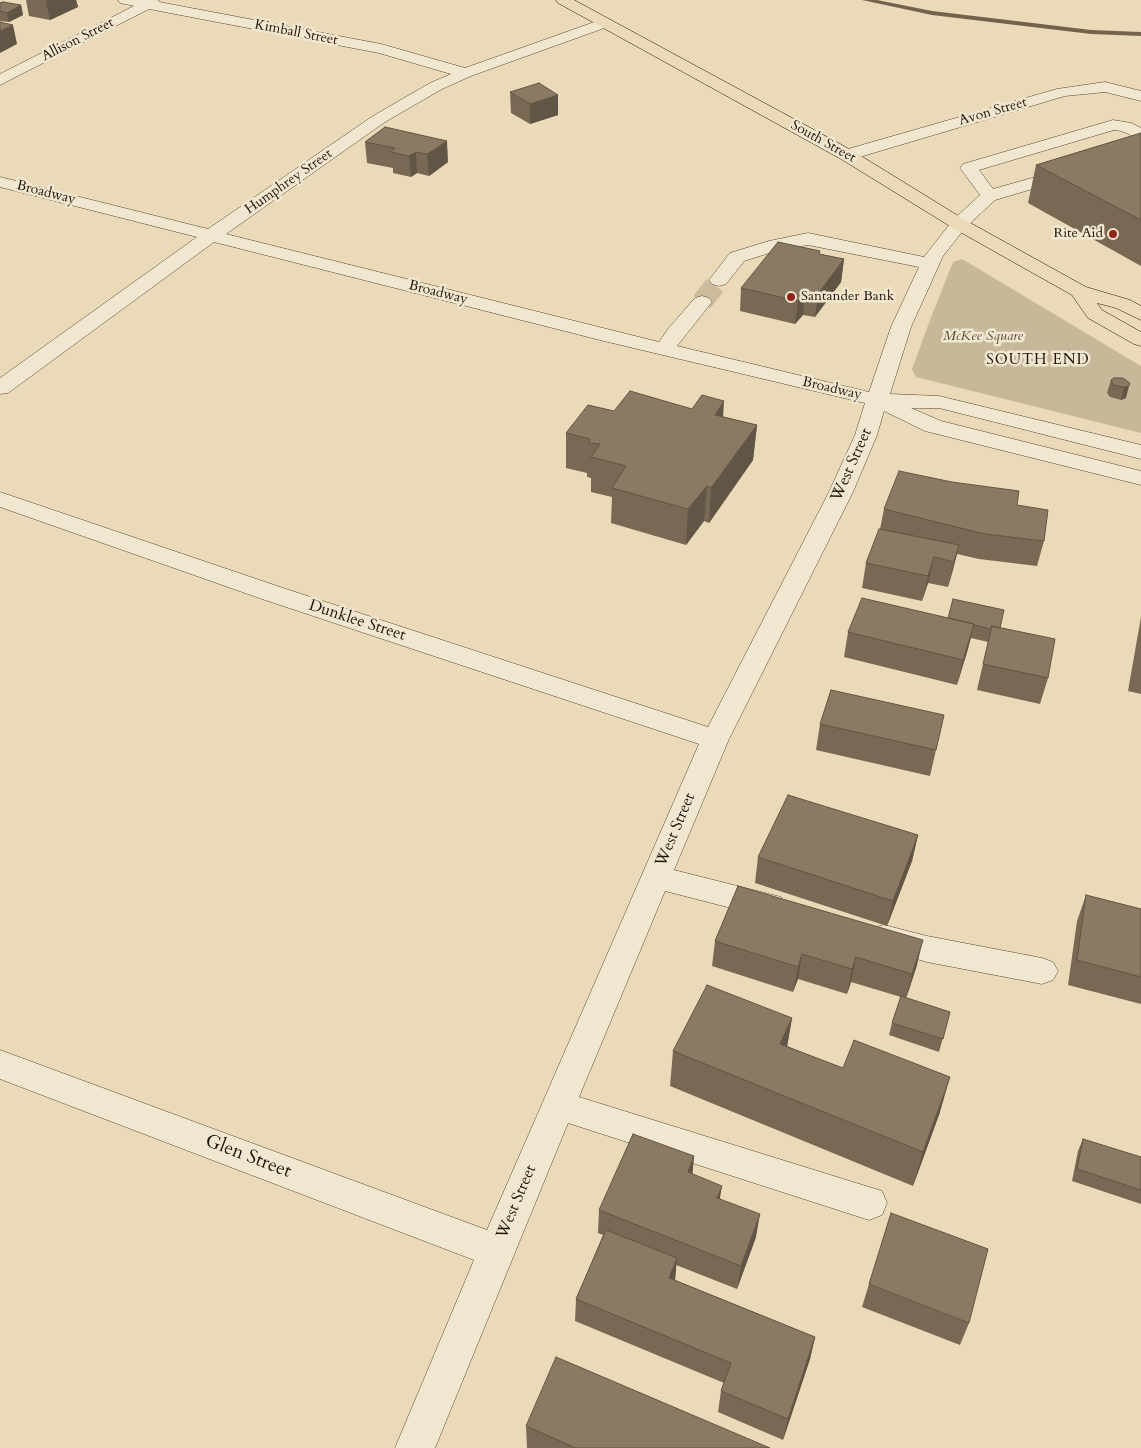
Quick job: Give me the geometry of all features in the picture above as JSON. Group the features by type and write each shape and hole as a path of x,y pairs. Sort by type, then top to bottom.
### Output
{"main road":[{"name":"South Street","path":"565,0 847,155 959,224 1079,291 1123,304 1141,314"},
{"name":"South Street","path":"1079,291 1096,314 1141,340"}],"street":[{"name":"Kimball Street","path":"124,0 152,2 381,50 466,73"},
{"name":"Allison Street","path":"0,80 152,2"},
{"name":"Humphrey Street","path":"0,388 212,235 379,120 436,86 466,73 605,23"},
{"name":"Avon Street","path":"847,155 1064,92 1105,87 1141,96"},
{"path":"1141,134 1125,126 1113,125 968,168 989,196 1141,152"},
{"name":"Broadway","path":"0,182 665,349 878,400 939,402 1141,452"},
{"name":"West Street","path":"415,1448 496,1250 715,739 841,492 866,435 901,327 934,255 959,224 989,196"},
{"path":"719,280 737,257 776,245 808,239 930,264"},
{"path":"665,349 674,333 702,302"},
{"name":"Broadway","path":"878,400 933,426 1141,478"},
{"name":"Dunklee Street","path":"0,499 274,594 715,739"},
{"path":"656,877 792,912"},
{"path":"860,931 927,949 1042,971"},
{"name":"Glen Street","path":"0,1064 496,1250"},
{"path":"558,1105 869,1203"}],"green space":[{"name":"McKee Square","path":"962,259 1141,366 1141,433 916,377 912,369 930,320 953,262"}],"building":[{"path":"0,3 21,5 7,13 0,11"},
{"path":"0,22 13,25 0,31"},
{"path":"539,83 558,95 530,104 510,92"},
{"path":"385,127 447,141 427,154 416,152 409,156 391,152 395,148 365,142"},
{"path":"1141,133 1141,220 1036,165"},
{"path":"778,242 820,251 819,254 844,259 818,294 805,291 798,301 741,288"},
{"path":"1123,378 1130,383 1129,386 1113,385 1111,380"},
{"path":"630,391 692,409 702,395 724,401 715,415 757,425 711,488 707,486 688,509 612,488 626,466 591,457 600,444 588,443 590,439 566,433 588,405 614,411"},
{"path":"899,471 952,482 1019,491 1017,505 1048,510 1044,541 985,534 884,509"},
{"path":"879,529 959,545 954,562 934,557 928,576 866,563"},
{"path":"862,598 974,624 963,660 848,632"},
{"path":"953,599 1004,610 1000,628 992,626 991,629 948,618"},
{"path":"992,626 1055,639 1048,678 983,664"},
{"path":"831,690 944,715 936,750 820,724"},
{"path":"788,795 918,835 893,901 758,857"},
{"path":"738,886 923,940 912,974 856,957 852,969 802,954 798,967 715,941"},
{"path":"1086,895 1141,909 1141,977 1077,960"},
{"path":"707,985 792,1018 780,1044 843,1068 854,1040 950,1077 923,1152 673,1051"},
{"path":"901,996 950,1012 943,1039 892,1023"},
{"path":"633,1134 694,1156 688,1172 722,1186 717,1198 760,1214 741,1266 599,1210"},
{"path":"1083,1139 1141,1157 1141,1190 1077,1169"},
{"path":"891,1213 988,1249 969,1323 869,1284"},
{"path":"606,1230 677,1258 669,1278 815,1337 788,1419 721,1391 731,1363 576,1299"},
{"path":"556,1357 770,1448 576,1448 526,1426"}],"waterway":[{"path":"866,0 932,13 1091,32 1141,34"}],"tunnel":[{"path":"702,302 719,280"}],"place":[{"name":"Rite Aid","path":"1113,234"},
{"name":"Santander Bank","path":"791,297"}],"district":[{"name":"SOUTH END","path":"1038,361"}]}
